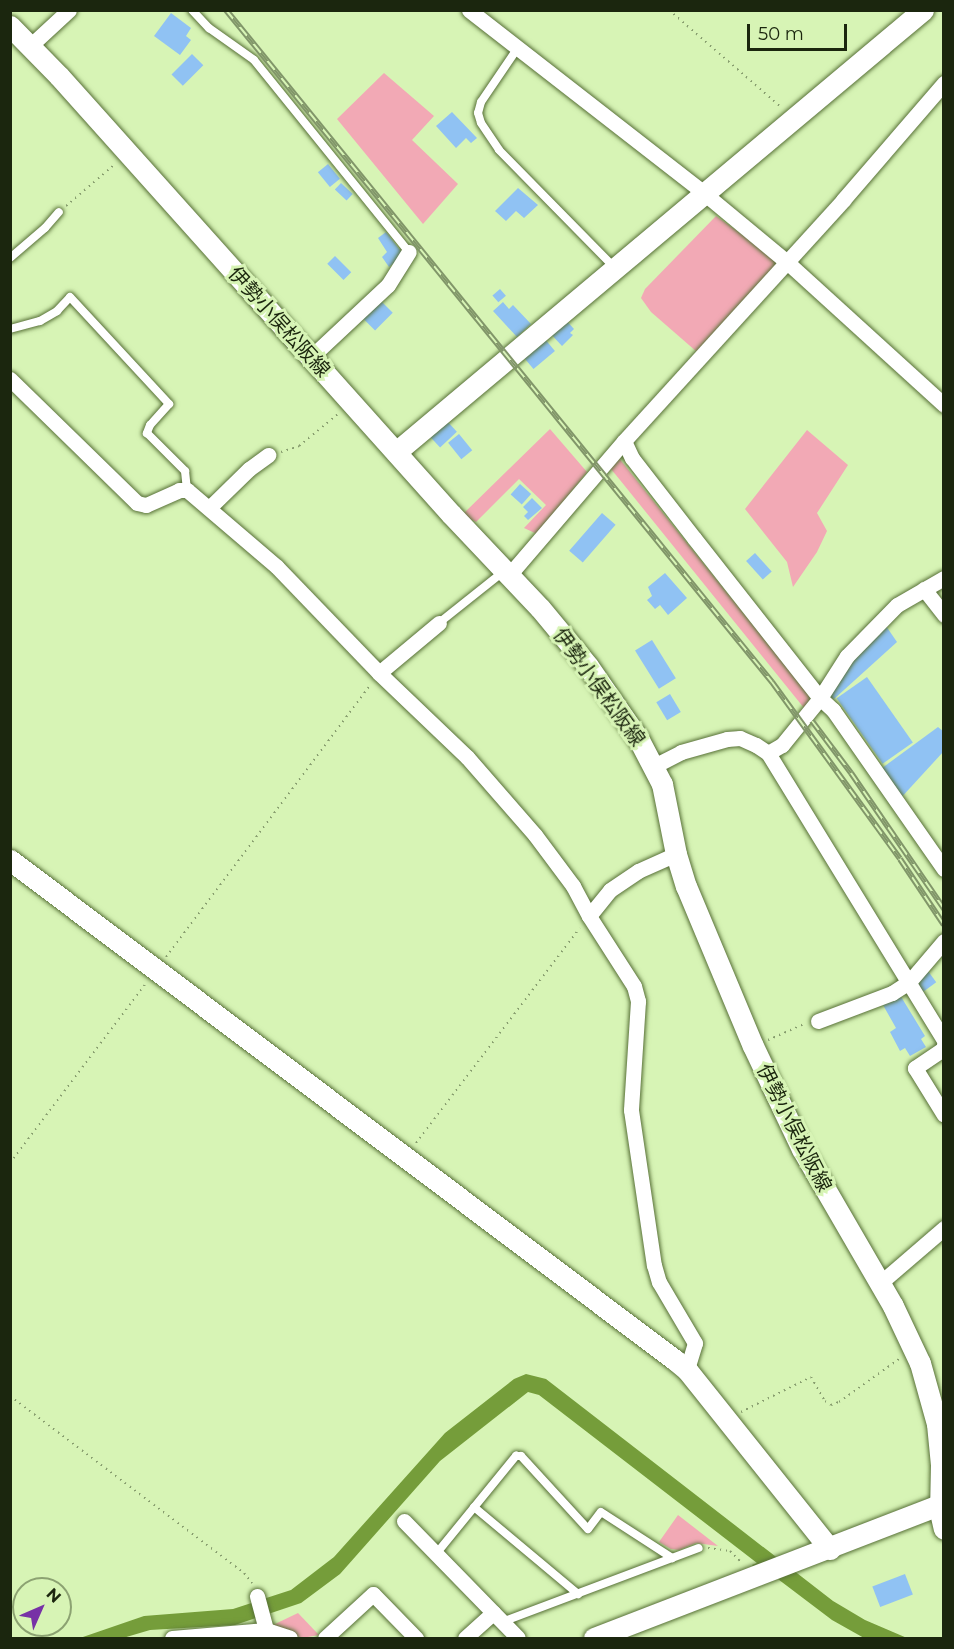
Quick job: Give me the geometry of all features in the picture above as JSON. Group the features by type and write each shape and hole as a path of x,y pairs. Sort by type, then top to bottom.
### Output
{"street":[{"path":"30,46 69,10"},
{"path":"469,10 705,194 787,262 944,405"},
{"path":"396,452 923,10"},
{"name":"伊勢小俣松阪線","path":"10,26 128,153 396,452 508,572 588,666 623,714 654,766 666,802 676,854 695,908 753,1046 802,1149 914,1349 937,1424 944,1529"},
{"path":"508,572 787,262 944,83"},
{"path":"311,357 388,285 410,252"},
{"path":"10,379 137,503 146,505 179,490 187,490 277,567 379,673 467,757 535,835 573,886 588,916 634,986 639,1001 632,1110 654,1265 659,1282 695,1343 687,1370"},
{"path":"624,441 632,458 680,520 820,698 833,710 944,869"},
{"path":"209,508 249,469 268,456"},
{"path":"768,753 782,746 820,698 846,656 897,605 944,578"},
{"path":"924,589 944,615"},
{"path":"379,673 439,623"},
{"path":"654,766 681,752 727,739 740,738 768,753 944,1040"},
{"path":"588,916 619,884 638,871 676,854"},
{"path":"10,860 687,1370 830,1549"},
{"path":"818,1021 892,993 909,982 944,941"},
{"path":"944,1045 943,1049 915,1068 944,1115"},
{"path":"879,1284 944,1228"},
{"path":"594,1638 942,1504"},
{"path":"404,1521 518,1638"},
{"path":"325,1638 373,1594 416,1638"},
{"path":"257,1596 265,1626"},
{"path":"465,1638 497,1618"},
{"path":"172,1638 265,1626 290,1638"}],"lane":[{"path":"192,10 209,28 254,60 410,252"},
{"path":"517,49 482,102 478,113 481,123 499,150 615,267"},
{"path":"10,258 45,228 59,212"},
{"path":"10,329 40,321 57,311 70,297 169,404 150,425 147,433 185,471 187,490"},
{"path":"439,623 508,572"},
{"path":"436,1554 516,1456 520,1456 588,1529 601,1512 672,1558"},
{"path":"474,1507 579,1594"},
{"path":"497,1618 579,1594 699,1548"}],"path":[{"path":"669,10 794,118"},
{"path":"59,212 128,153"},
{"path":"268,456 299,446 352,403"},
{"path":"10,1163 379,673"},
{"path":"405,1157 588,916"},
{"path":"753,1046 812,1020 818,1021"},
{"path":"736,1414 811,1377 825,1401 831,1405 839,1402 914,1349"},
{"path":"10,1395 244,1573 257,1596"},
{"path":"699,1548 730,1551"}],"shaded area":[{"path":"384,73 434,116 412,140 458,184 423,224 337,119"},
{"path":"716,216 779,261 697,352 651,312 641,298 645,289"},
{"path":"550,429 587,472 537,534 524,528 546,505 519,479 476,522 462,515"},
{"path":"807,430 848,465 817,513 827,531 817,552 793,587 787,562 745,509"},
{"path":"618,457 808,694 810,699 804,708 611,469 611,464"},
{"path":"526,1374 546,1379 833,1601 865,1620 907,1638 864,1638 832,1620 762,1567 755,1569 752,1565 757,1563 539,1395 528,1392 440,1461 340,1574 301,1603 235,1625 150,1630 123,1638 80,1638 144,1616 233,1609 291,1590 334,1557 445,1433 514,1379"},
{"path":"678,1515 718,1546 696,1543 679,1550 671,1549 659,1542"},
{"path":"298,1613 319,1635 302,1638 273,1625"}],"building":[{"path":"171,13 191,28 186,36 191,40 180,55 154,36"},
{"path":"192,54 203,65 183,86 171,75"},
{"path":"452,112 477,138 471,143 466,138 456,148 436,126"},
{"path":"328,164 340,179 330,187 318,172"},
{"path":"341,183 353,194 347,200 335,190"},
{"path":"518,188 538,205 524,218 516,211 506,221 495,211"},
{"path":"386,232 404,255 389,267 382,257 387,252 378,238"},
{"path":"335,256 351,272 343,280 327,264"},
{"path":"500,289 506,296 498,302 492,296"},
{"path":"380,300 393,313 375,330 362,318"},
{"path":"503,302 509,309 513,305 531,324 517,337 493,311"},
{"path":"564,318 574,329 570,333 573,335 562,346 549,332"},
{"path":"544,338 555,351 533,369 523,356"},
{"path":"446,420 457,432 440,447 429,436"},
{"path":"459,434 472,450 461,459 448,443"},
{"path":"520,484 531,494 522,504 511,494"},
{"path":"532,498 542,508 528,520 524,516 528,512 523,507"},
{"path":"602,513 616,525 583,563 569,551"},
{"path":"755,553 772,572 763,580 746,561"},
{"path":"665,573 687,598 668,615 660,605 655,609 647,600 652,596 648,587"},
{"path":"886,626 897,642 834,699 829,696 852,659"},
{"path":"652,640 676,678 659,689 635,651"},
{"path":"867,677 913,743 883,764 837,698"},
{"path":"670,694 681,712 667,720 656,702"},
{"path":"938,727 944,732 944,751 899,800 878,771"},
{"path":"928,971 936,982 923,992 915,980"},
{"path":"900,995 925,1036 921,1039 926,1047 910,1056 905,1048 900,1051 890,1032 896,1028 883,1005"},
{"path":"905,1574 913,1595 880,1607 872,1587"}],"railway":[{"path":"226,10 772,682 900,859 944,925"},
{"path":"812,721 851,773 944,909"}]}
